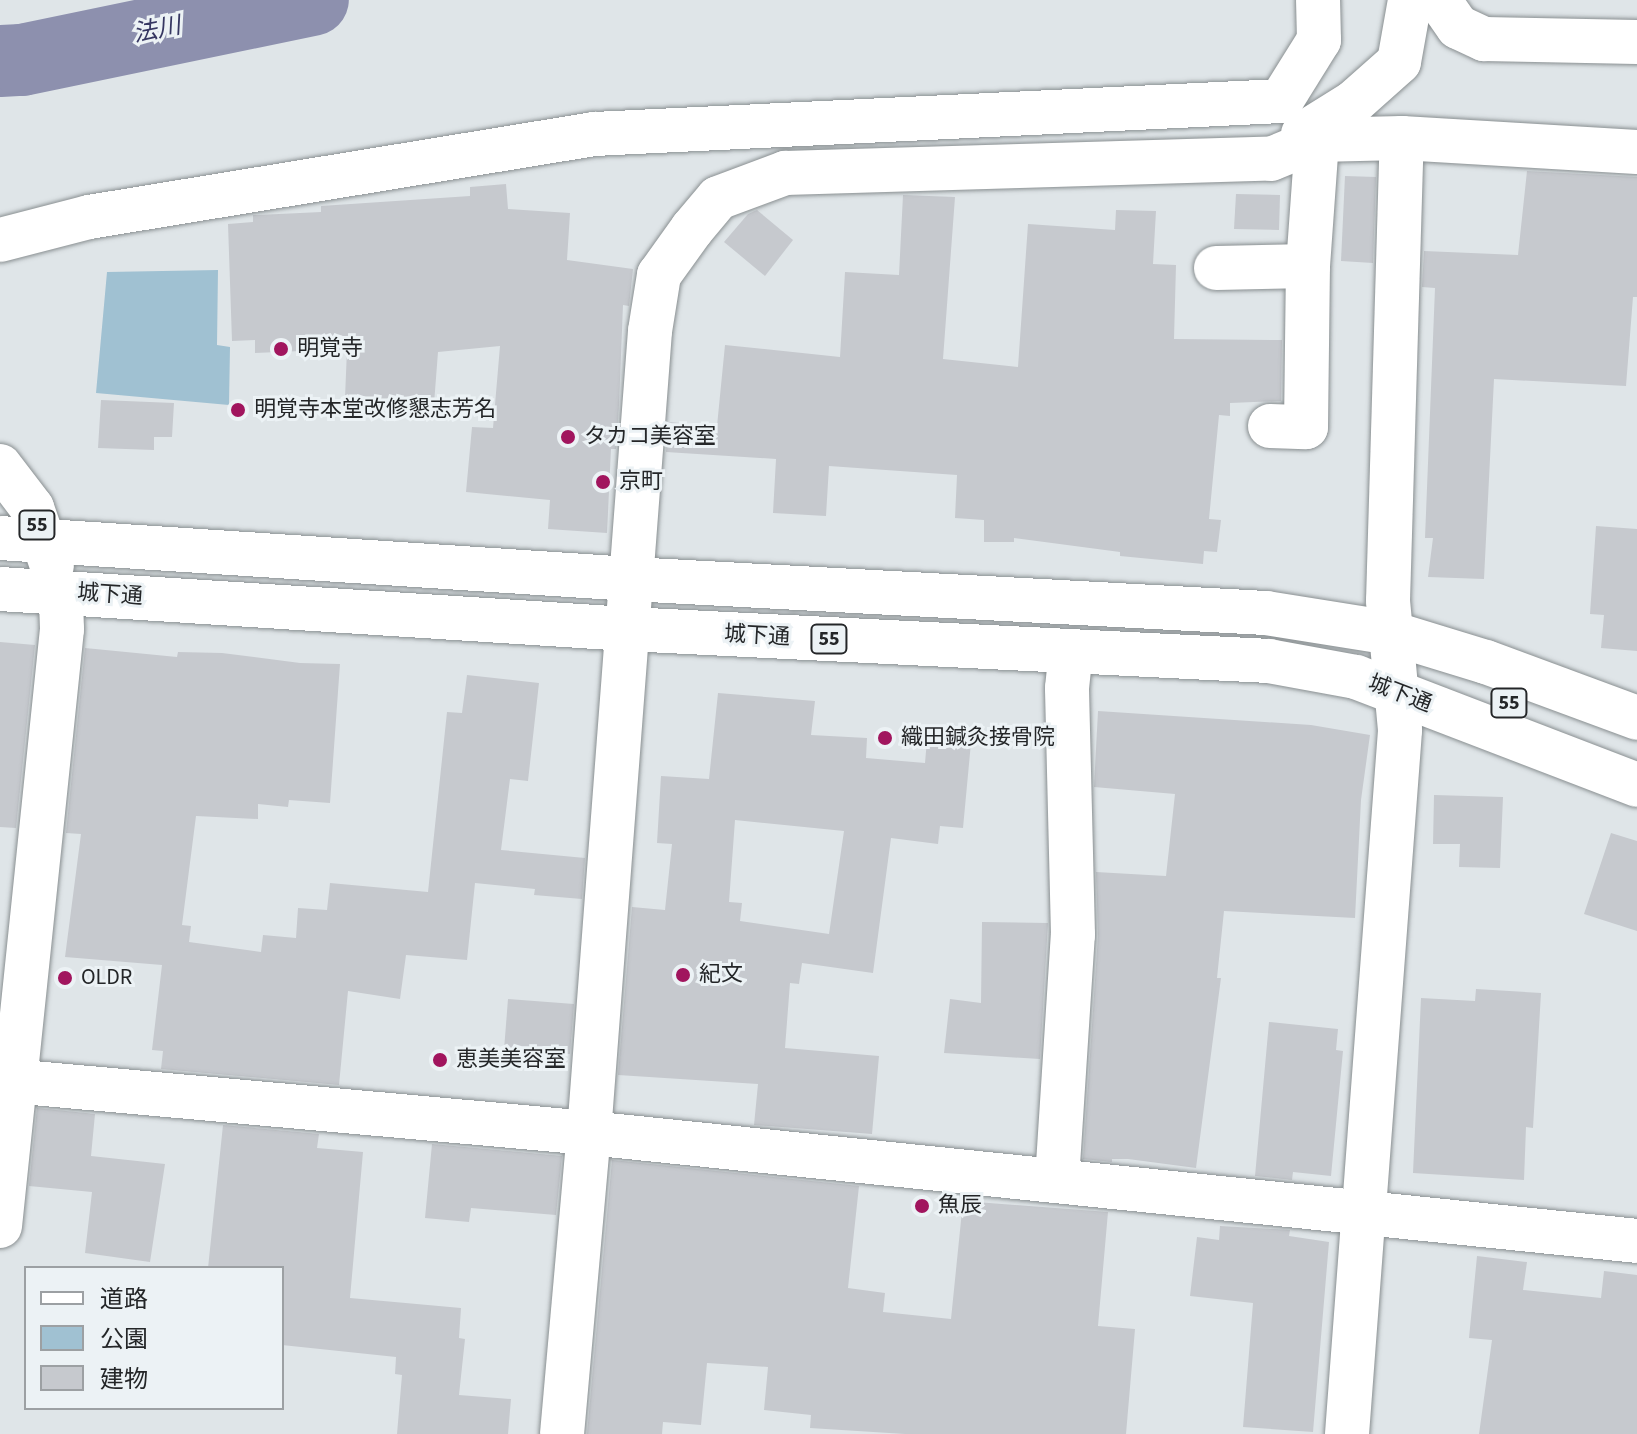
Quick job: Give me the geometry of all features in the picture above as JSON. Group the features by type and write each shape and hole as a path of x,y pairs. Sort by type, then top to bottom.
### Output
{"street":[{"path":"1270,426 1306,427 1308,266 1300,125 1319,40 1318,0"},
{"path":"562,1434 589,1133 650,331 659,275 718,198 785,173 1271,159 1300,125 1354,102 1399,62 1410,0"},
{"path":"1439,0 1458,27 1484,39 1637,42"},
{"path":"0,240 104,215 594,134 722,125 867,122 1300,125 1402,138 1637,152"},
{"path":"1347,1434 1400,730 1388,601 1402,138"},
{"path":"1216,268 1308,266"},
{"name":"55","path":"0,466 32,508 61,591"},
{"name":"城下通","path":"0,538 630,579 1266,613 1391,633 1486,662 1637,718"},
{"name":"城下通","path":"0,589 627,629 1269,661 1356,677 1637,785"},
{"path":"0,1226 8,1081 62,629 61,591"},
{"name":"城下通","path":"1391,633 1486,693 1637,754"},
{"path":"1057,1180 1073,935 1067,688 1071,651"},
{"path":"8,1081 589,1133 1637,1241"}],"green space":[{"path":"218,270 217,345 230,347 229,405 96,393 107,272"}],"building":[{"path":"1527,171 1637,177 1637,297 1633,297 1626,386 1494,379 1484,579 1428,577 1433,538 1425,538 1435,288 1422,287 1424,251 1518,255"},
{"path":"1345,176 1376,177 1373,263 1341,261"},
{"path":"506,184 508,209 570,213 567,260 633,269 629,306 623,305 616,449 611,449 607,533 548,529 550,500 466,492 472,427 493,428 500,346 438,352 434,404 345,398 347,349 255,353 255,340 232,341 228,224 253,222 253,215 321,212 321,206 470,196 470,187"},
{"path":"1236,194 1280,195 1279,230 1234,229"},
{"path":"903,195 955,197 943,359 1018,367 1028,224 1115,230 1116,210 1156,211 1153,264 1176,265 1174,339 1282,340 1281,401 1230,403 1230,416 1219,415 1209,519 1221,520 1217,552 1204,551 1203,564 1120,556 1120,552 1014,538 1014,542 984,542 984,520 955,518 957,475 829,466 826,516 773,513 776,459 666,452 668,422 717,426 725,345 840,357 845,272 899,275"},
{"path":"757,210 793,240 765,276 724,242 748,214"},
{"path":"101,400 174,403 172,437 154,437 154,450 98,448"},
{"path":"1596,526 1637,529 1637,651 1601,648 1604,615 1590,614"},
{"path":"0,642 35,645 16,828 0,827"},
{"path":"85,648 177,657 178,652 222,653 300,663 340,664 330,803 289,800 288,807 258,804 258,819 196,816 182,925 191,926 189,942 261,952 263,935 296,938 298,908 327,910 330,883 428,892 447,712 462,713 467,675 539,683 528,781 510,779 501,850 585,858 582,899 534,895 535,889 475,883 467,960 406,955 400,999 348,991 339,1085 161,1069 163,1051 152,1050 162,965 65,957 81,834 66,833"},
{"path":"718,693 815,701 811,735 867,738 866,758 925,763 928,728 972,732 963,828 940,826 938,844 891,838 873,973 802,963 799,984 790,983 785,1048 879,1056 872,1134 754,1125 758,1084 618,1075 632,907 665,910 672,844 657,843 661,776 709,779","holes":["735,820 844,831 829,934 740,921 742,903 729,902"]},
{"path":"1098,711 1311,725 1370,735 1361,800 1355,918 1224,911 1217,978 1221,978 1196,1168 1128,1159 1112,1159 1112,1162 1083,1159 1098,936 1096,872 1166,876 1175,794 1094,787"},
{"path":"1434,795 1503,797 1500,868 1459,867 1460,844 1433,844"},
{"path":"1611,833 1637,841 1637,931 1584,914"},
{"path":"982,922 1048,923 1040,1059 944,1053 950,999 981,1003"},
{"path":"1476,989 1541,993 1533,1128 1526,1127 1524,1180 1413,1173 1421,998 1475,1001"},
{"path":"508,999 574,1004 570,1054 504,1050"},
{"path":"1269,1022 1338,1029 1336,1050 1343,1051 1331,1176 1293,1172 1292,1180 1255,1176"},
{"path":"37,1108 95,1114 91,1156 165,1164 150,1262 85,1253 92,1192 29,1186"},
{"path":"223,1125 319,1134 317,1148 363,1152 350,1298 461,1308 459,1338 465,1339 459,1395 511,1399 508,1434 397,1434 402,1375 395,1374 396,1357 284,1345 284,1266 208,1266"},
{"path":"432,1144 562,1156 556,1215 471,1208 469,1222 425,1218"},
{"path":"612,1160 859,1186 848,1288 885,1293 883,1312 951,1319 963,1201 1108,1212 1098,1326 1135,1329 1126,1434 905,1434 810,1428 811,1415 764,1410 768,1367 707,1363 701,1425 663,1422 662,1434 587,1434"},
{"path":"1220,1226 1290,1230 1289,1236 1329,1242 1313,1432 1243,1427 1253,1303 1190,1296 1197,1237 1219,1240"},
{"path":"1477,1256 1527,1262 1523,1290 1601,1298 1604,1271 1637,1275 1637,1434 1479,1434 1492,1340 1469,1338"}],"waterway":[{"name":"法川","path":"0,61 22,60 313,0"}],"place":[{"name":"明覚寺","path":"281,349"},
{"name":"明覚寺本堂改修懇志芳名","path":"238,410"},
{"name":"タカコ美容室","path":"568,437"},
{"name":"京町","path":"603,482"},
{"name":"織田鍼灸接骨院","path":"885,738"},
{"name":"紀文","path":"683,975"},
{"name":"OLDR","path":"65,978"},
{"name":"恵美美容室","path":"440,1060"},
{"name":"魚辰","path":"922,1206"}]}
